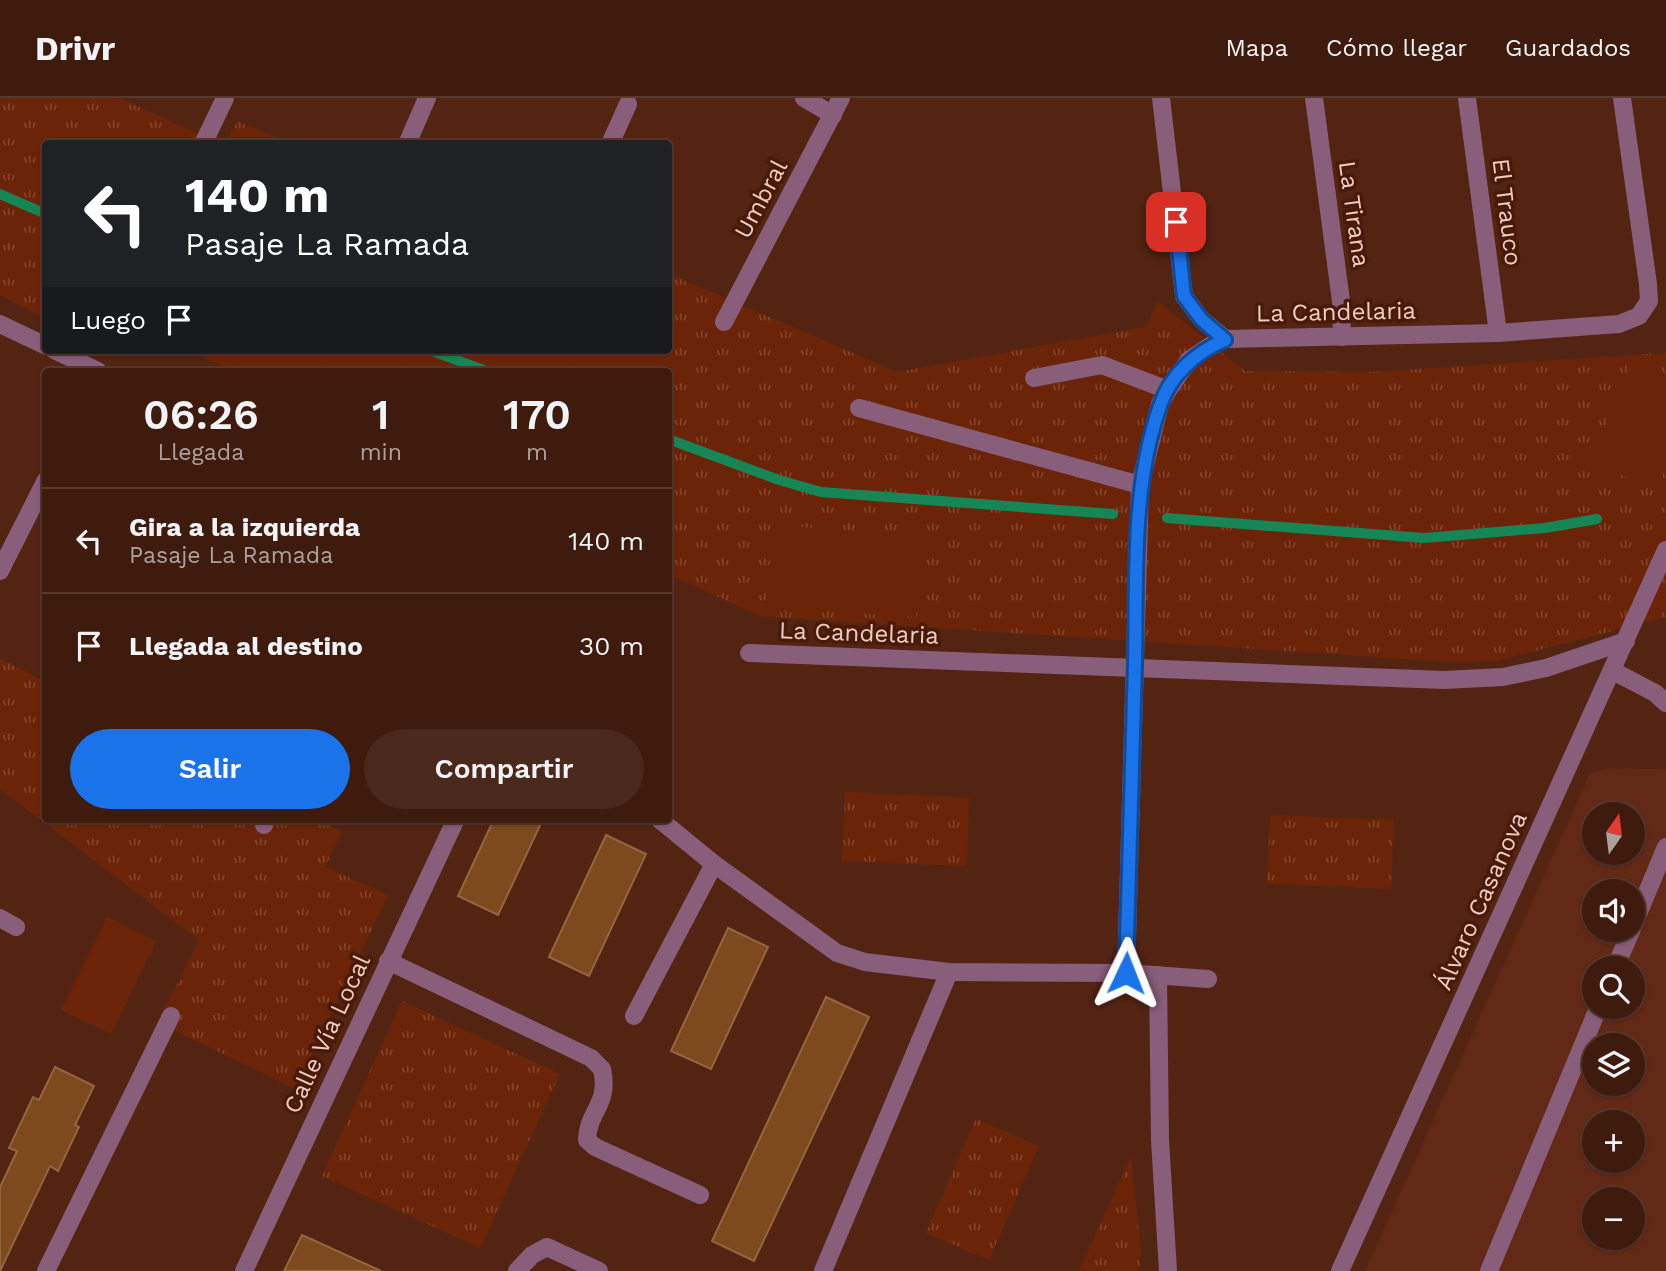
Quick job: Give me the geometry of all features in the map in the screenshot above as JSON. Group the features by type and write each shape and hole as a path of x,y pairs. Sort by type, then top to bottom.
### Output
{"street":[{"path":"205,140 225,98"},
{"path":"409,140 427,98"},
{"path":"804,98 833,115"},
{"name":"Umbral","path":"724,321 841,98"},
{"path":"1161,98 1184,296 1201,319 1225,340"},
{"name":"La Tirana","path":"1314,98 1341,301 1342,337"},
{"name":"El Trauco","path":"1467,98 1498,333"},
{"name":"La Candelaria","path":"1126,973 1140,485 1160,404 1189,360 1225,340 1498,333 1619,324 1639,316 1649,301 1648,284 1622,98"},
{"path":"612,140 628,104"},
{"path":"0,324 42,344"},
{"path":"62,354 92,368"},
{"path":"1034,378 1102,365 1168,390"},
{"path":"859,408 1140,485"},
{"path":"0,571 42,488"},
{"name":"Álvaro Casanova","path":"1340,1271 1666,550"},
{"name":"La Candelaria","path":"749,653 1444,680 1503,677 1546,668 1626,641"},
{"path":"1613,671 1655,693 1666,702"},
{"name":"Calle Vía Local","path":"244,1271 454,823"},
{"path":"665,823 714,864 837,953 865,962 948,972 1126,973 1208,979"},
{"path":"1645,897 1666,847"},
{"path":"634,1016 714,864"},
{"path":"0,918 16,927"},
{"path":"388,961 591,1058 602,1069 605,1094 587,1131 587,1140 595,1147 700,1195"},
{"path":"823,1271 948,972"},
{"path":"1158,975 1160,1140 1168,1271"},
{"path":"46,1271 171,1016"},
{"path":"1489,1271 1595,1019"},
{"path":"517,1271 532,1255 547,1247 599,1271"}],"shaded area":[{"path":"1609,768 1666,769 1666,1271 1365,1271 1590,774"}],"green space":[{"path":"0,98 119,98 211,140 42,140 42,316 0,295"},
{"path":"237,121 283,140 228,140"},
{"path":"672,275 897,372 1146,327 1158,302 1245,371 1372,372 1666,353 1666,617 1496,661 1451,662 760,616 672,575 672,368 227,368 197,354 672,354"},
{"path":"1633,362 1666,377 1666,468 1656,490 1590,461"},
{"path":"772,525 921,535 916,617 767,607"},
{"path":"0,659 42,680 42,821 0,789"},
{"path":"845,792 969,798 967,866 842,861"},
{"path":"1270,815 1394,820 1391,889 1267,883"},
{"path":"45,823 326,823 342,832 325,867 388,895 295,1089 158,1022 199,940"},
{"path":"107,917 156,941 111,1034 61,1010"},
{"path":"402,1001 560,1074 480,1248 322,1176"},
{"path":"976,1119 1039,1146 989,1260 926,1233"},
{"path":"1131,1157 1141,1253 1139,1271 1079,1271"}],"building":[{"path":"492,823 541,823 498,915 458,896"},
{"path":"606,835 646,854 589,976 549,957"},
{"path":"728,928 768,947 711,1069 671,1051"},
{"path":"826,997 869,1017 754,1261 712,1241"},
{"path":"55,1067 94,1086 75,1125 79,1127 58,1171 50,1166 0,1271 0,1187 17,1151 9,1148 33,1097 39,1100"},
{"path":"302,1235 381,1271 284,1271"}],"waterway":[{"path":"0,194 42,212"},
{"path":"441,354 478,368"},
{"path":"672,440 779,480 821,492 1113,514"},
{"path":"1167,518 1424,538 1545,528 1597,519"}],"route":[{"path":"1126,973 1140,485 1160,404 1168,390 1189,360 1225,340 1201,319 1184,296 1176,222"}]}
